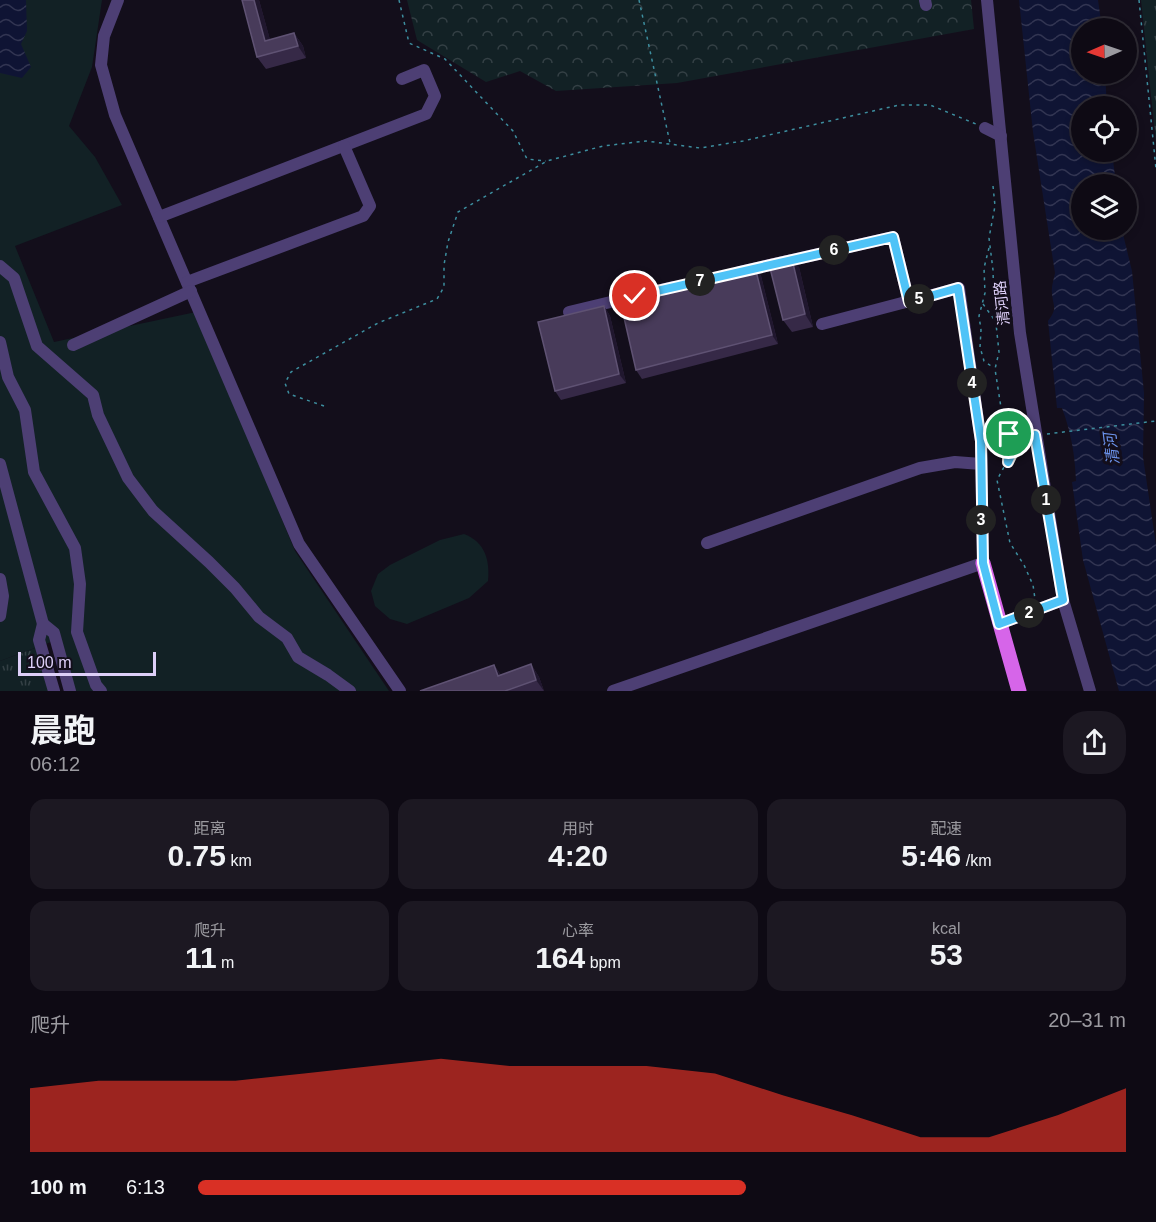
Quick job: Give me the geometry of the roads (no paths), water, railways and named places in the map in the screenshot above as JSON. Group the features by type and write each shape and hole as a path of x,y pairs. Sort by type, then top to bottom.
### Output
{"main road":[{"path":"983,563 1019,691"}],"street":[{"path":"118,0 104,36 101,65 115,115 300,544 400,691"},
{"name":"清河路","path":"987,0 1020,333 1063,600 1090,691"},
{"path":"159,217 426,114 435,96 424,70 402,79"},
{"path":"985,128 1001,136"},
{"path":"73,345 189,286 363,216 370,206 344,146"},
{"path":"724,275 893,237 909,302"},
{"path":"0,266 14,278 37,346 93,395 98,415 128,478 153,511 222,575 259,617 287,638 298,657 350,691"},
{"path":"569,312 691,283"},
{"path":"613,691 983,563 981,441 958,288 822,324"},
{"path":"0,342 8,377 26,410 34,472 75,548 80,584 77,632 100,691"},
{"path":"707,543 920,468 955,462 981,464"},
{"path":"0,464 43,624 39,640 54,691"},
{"path":"0,579 3,596 0,616"},
{"path":"999,624 1063,600"},
{"path":"43,624 54,633 69,691"}],"water":[{"path":"0,0 26,0 27,31 21,44 31,67 22,78 0,73"},
{"name":"清河","path":"1019,0 1098,0 1101,18 1071,18 1071,84 1106,84 1106,96 1071,96 1071,162 1113,162 1115,174 1071,174 1071,240 1124,240 1132,271 1144,393 1143,457 1156,545 1156,691 1119,691 1083,560 1072,482 1076,481 1072,444 1062,408 1057,408 1048,321 1054,310 1052,286 1055,273 1033,132"}]}
